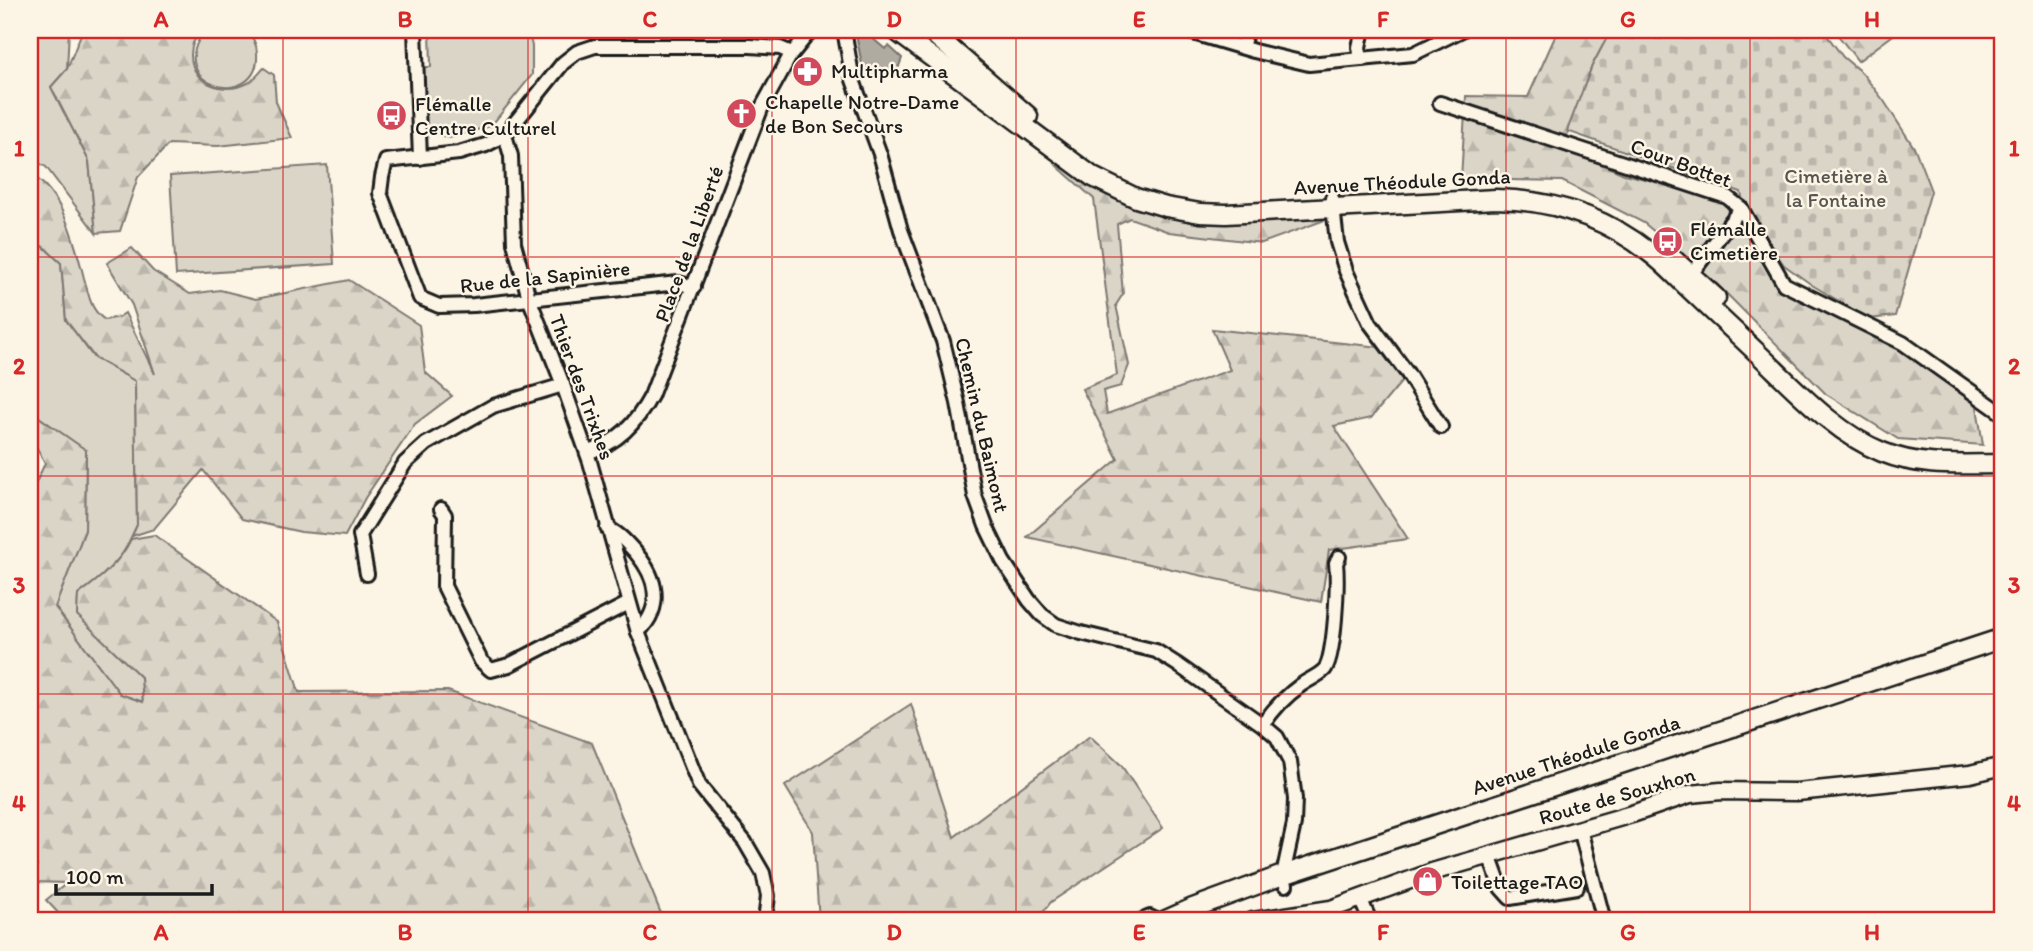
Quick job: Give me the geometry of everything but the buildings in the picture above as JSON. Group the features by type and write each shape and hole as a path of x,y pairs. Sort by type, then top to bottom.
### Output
{"main road":[{"name":"Avenue Théodule Gonda","path":"895,30 1067,159 1093,177 1136,198 1166,207 1213,214 1332,203"},
{"name":"Avenue Théodule Gonda","path":"940,31 1073,156 1115,183 1168,201 1200,206 1496,199 1551,204 1602,222 1650,252 1687,279 1861,430 1884,442 1907,449 1933,453 2003,453"},
{"name":"Avenue Théodule Gonda","path":"1687,279 1795,390 1855,438 1881,452 1906,460 1934,464 2003,464"},
{"name":"Avenue Théodule Gonda","path":"1189,921 1285,880 2003,638"},
{"name":"Avenue Théodule Gonda","path":"1164,921 1193,908 1923,676 2003,644"}],"street":[{"path":"415,30 419,158 459,153 486,145 505,135 540,89 570,56 595,46 769,47 784,48 792,53"},
{"path":"629,30 630,45"},
{"name":"Place de la Liberté","path":"587,453 622,435 646,406 661,374 755,123 792,53 811,30"},
{"name":"Chemin du Baimont","path":"844,30 853,80 880,154 901,230 946,351 975,496 991,537 1009,572 1028,600 1056,625 1156,651 1263,724 1277,737 1287,753 1294,788 1295,817 1285,880"},
{"path":"1183,30 1309,64 1413,54 1462,30"},
{"path":"1242,47 1247,30"},
{"path":"1361,59 1359,47 1363,30"},
{"name":"Cour Bottet","path":"1440,103 1717,192 1741,208 1784,284 1903,343 2003,414"},
{"name":"Thier des Trixhes","path":"505,135 511,156 514,243 529,298 587,453 638,632 699,785 745,842 763,873 768,896 765,921"},
{"name":"Rue de la Sapinière","path":"419,158 386,161 380,193 419,298 439,306 678,283 694,286"},
{"path":"1332,203 1337,242 1346,271 1370,323 1408,374 1441,427"},
{"path":"1687,279 1741,208"},
{"path":"367,574 360,535 405,463 426,444 493,406 563,385"},
{"path":"441,509 445,515 444,586 481,661 491,670 509,665 629,603"},
{"path":"607,528 617,532 647,567 654,581 655,598 652,611 646,625 638,632"},
{"path":"1263,724 1279,704 1323,671 1330,662 1336,604 1336,563 1339,557"},
{"name":"Route de Souxhon","path":"1253,921 1325,911 1432,872 1580,829 1690,793 1797,792 1970,774 2003,766"},
{"path":"1580,829 1604,921"},
{"path":"1489,855 1501,888 1510,898 1577,887"},
{"path":"1360,898 1370,921"},
{"path":"1141,921 1150,917 1158,921"}],"green space":[{"path":"30,30 69,30 67,69 51,87 89,161 96,233 46,167 30,158"},
{"path":"81,30 203,30 193,43 191,55 198,75 215,86 237,87 250,82 264,68 274,75 276,102 292,138 218,146 169,144 138,177 120,231 96,233 89,161 51,87 67,69"},
{"path":"205,30 245,30 252,37 257,53 254,71 244,82 231,87 216,85 203,78 195,67 195,50"},
{"path":"430,30 528,30 532,46 532,75 491,126 449,138 422,129 424,67 431,67"},
{"path":"1558,30 1611,30 1592,66 1563,147 1624,174 1700,192 1724,203 1740,227 1746,227 1784,284 1903,343 1975,394 1983,445 1898,439 1826,394 1717,284 1644,223 1562,181 1461,179 1466,96 1528,97"},
{"name":"Cimetière à la Fontaine","path":"1611,30 1823,30 1843,57 1862,73 1884,101 1915,149 1931,191 1895,316 1869,319 1784,265 1737,199 1742,197 1741,192 1567,131 1592,66"},
{"path":"1834,30 1900,30 1858,61"},
{"path":"327,165 334,264 176,275 170,176"},
{"path":"1066,165 1154,211 1309,214 1328,219 1262,243 1169,232 1130,218 1117,224 1123,294 1116,305 1129,365 1121,386 1103,391 1107,414 1230,370 1212,329 1389,348 1408,374 1371,418 1334,426 1408,539 1329,550 1321,602 1027,537 1118,459 1082,389 1117,375 1094,199 1057,166"},
{"path":"30,175 51,192 59,205 72,235 96,312 105,320 125,313 155,374 132,305 107,263 132,248 153,271 190,294 220,290 256,299 349,280 419,325 425,372 452,396 415,424 365,498 345,536 301,532 242,519 203,470 154,529 132,536 137,525 135,381 95,358 66,320 61,263 30,238"},
{"path":"30,238 61,263 66,320 94,358 135,381 137,525 123,554 101,577 78,595 77,614 141,677 143,702 120,694 55,607 85,530 86,451 36,415 30,397"},
{"path":"30,397 36,415 86,450 85,530 55,607 120,694 143,702 141,677 77,615 78,595 101,577 131,539 154,535 277,622 299,692 448,691 592,743 664,921 76,921 60,915 46,900 67,883 30,882 37,865 30,860 30,496 45,463 30,435"},
{"path":"911,704 954,837 1090,736 1121,765 1163,828 1051,902 1036,921 819,921 813,832 785,786"}],"shaded area":[{"path":"855,30 863,30 885,49 889,46 902,58 898,69 866,76"}],"place":[{"name":"Multipharma","path":"808,71"},
{"name":"Chapelle Notre-Dame de Bon Secours","path":"742,114"},
{"name":"Flémalle Centre Culturel","path":"392,116"},
{"name":"Flémalle Cimetière","path":"1667,241"},
{"name":"Toilettage TAO","path":"1428,882"}]}
